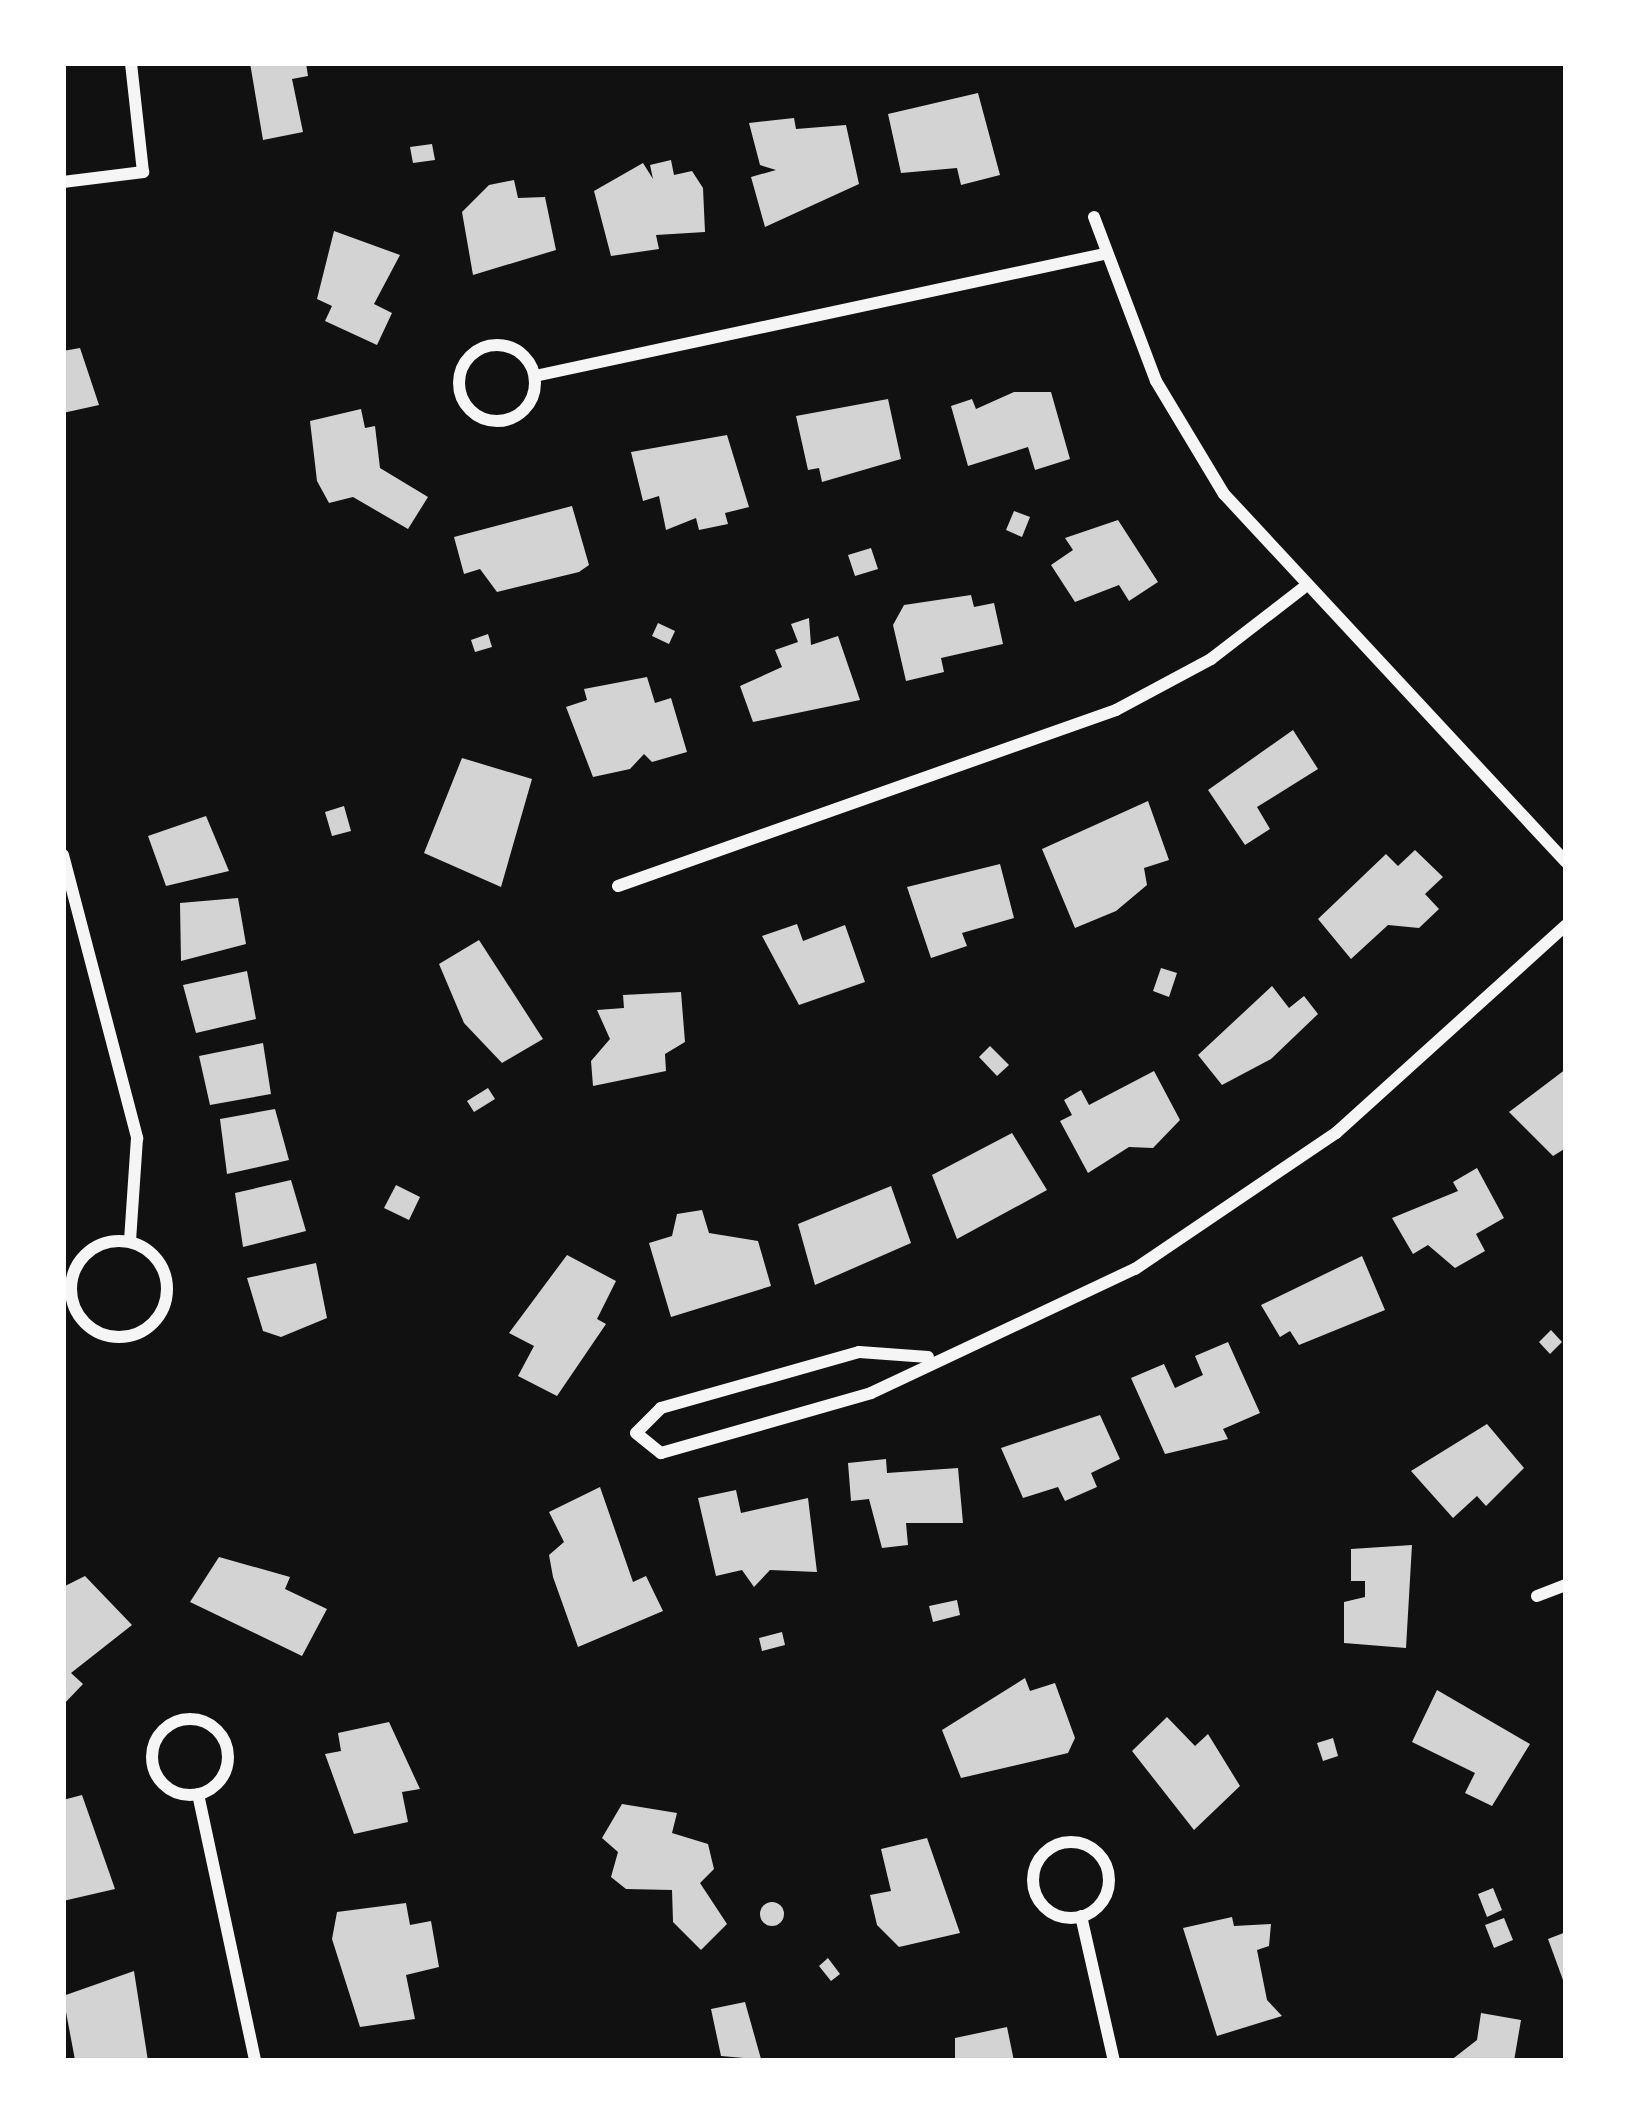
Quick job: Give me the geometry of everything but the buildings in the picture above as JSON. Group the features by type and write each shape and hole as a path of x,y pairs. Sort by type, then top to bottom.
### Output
{"street":[{"path":"63,182 143,172 131,63"},
{"path":"1094,217 1104,254 1187,438 1302,589 1566,862"},
{"path":"535,376 1104,254"},
{"path":"499,345 522,354 535,376 532,400 502,421 478,416 459,386 466,362 499,345"},
{"path":"618,886 1116,710 1211,659 1302,589"},
{"path":"63,855 82,895 137,1138 130,1242"},
{"path":"928,1358 859,1352 661,1408 636,1433 649,1450 674,1450 891,1386 928,1358 1135,1269 1240,1206 1566,925"},
{"path":"130,1242 158,1258 166,1300 142,1331 103,1334 75,1307 72,1277 88,1251 130,1242"},
{"path":"1537,1596 1566,1585"},
{"path":"176,1722 213,1727 227,1748 225,1773 198,1794 171,1790 155,1772 154,1748 176,1722"},
{"path":"198,1794 255,2061"},
{"path":"1082,1844 1108,1870 1106,1896 1082,1916 1052,1912 1036,1895 1039,1860 1057,1845 1082,1844"},
{"path":"1082,1916 1114,2061"}]}
